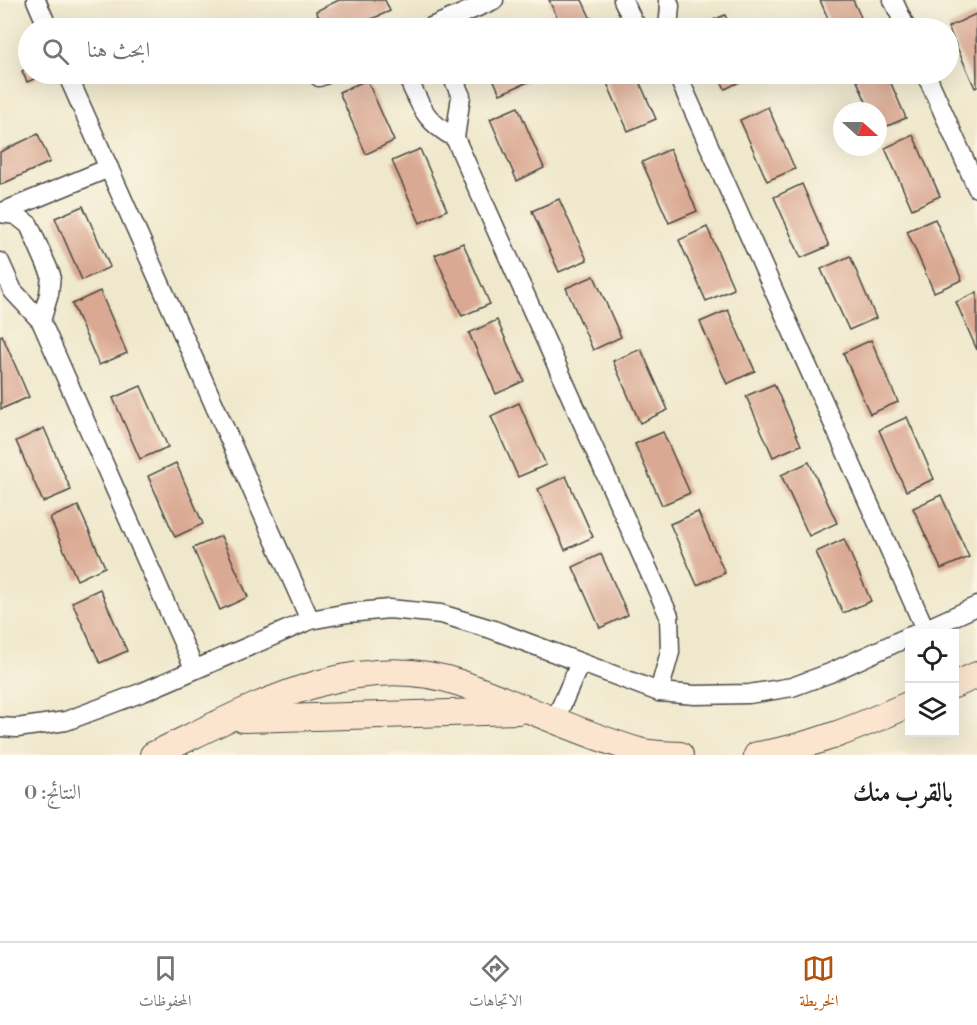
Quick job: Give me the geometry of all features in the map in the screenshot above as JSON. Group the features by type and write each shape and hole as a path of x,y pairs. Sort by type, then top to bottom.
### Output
{"main road":[{"path":"153,755 228,719 282,696 331,679 379,673 418,673 457,682 641,751 680,755"},
{"path":"959,683 977,675"},
{"path":"758,755 784,751 838,735 905,706"},
{"path":"228,719 531,711"}],"street":[{"path":"36,0 44,18"},
{"path":"452,18 494,0"},
{"path":"623,0 632,18"},
{"path":"668,0 669,18"},
{"path":"893,0 901,18"},
{"path":"71,84 310,620"},
{"path":"411,84 423,111 436,127 455,138"},
{"path":"456,84 461,96 455,138 669,616 670,652 659,692"},
{"path":"681,84 914,629"},
{"path":"930,84 977,188"},
{"path":"0,213 109,168"},
{"path":"0,213 16,215 29,225 51,275 49,294 41,321"},
{"path":"0,262 13,291 41,321 194,668"},
{"path":"925,629 977,606"},
{"path":"0,727 17,728 66,721 143,692 194,668 310,620 389,609 441,614 490,629 659,692 695,695 749,694 792,687 830,673 905,638"},
{"path":"555,720 580,663"}],"building":[{"path":"339,0 385,0 390,11 374,18 319,18 316,11"},
{"path":"549,0 582,0 590,18 557,18"},
{"path":"820,0 853,0 861,18 828,18"},
{"path":"976,14 977,87 975,88 959,52 959,22"},
{"path":"358,84 369,84 394,141 366,154 339,92"},
{"path":"496,84 523,84 500,94"},
{"path":"607,84 640,84 656,119 628,131"},
{"path":"723,84 735,84 725,89"},
{"path":"858,84 891,84 906,118 887,126 887,102 866,102"},
{"path":"518,107 544,168 517,181 490,119"},
{"path":"768,107 795,169 767,181 740,120"},
{"path":"38,134 50,162 0,185 0,152"},
{"path":"913,135 940,196 912,209 887,153 887,147"},
{"path":"420,149 447,210 420,223 392,161"},
{"path":"670,149 697,211 669,223 642,162"},
{"path":"802,184 829,246 801,258 774,197"},
{"path":"559,199 587,260 559,272 532,211"},
{"path":"83,206 110,267 82,280 55,218"},
{"path":"935,219 962,280 934,292 907,231"},
{"path":"707,227 734,289 706,301 679,240"},
{"path":"463,243 490,304 462,316 435,255"},
{"path":"850,256 876,318 849,330 821,269"},
{"path":"594,276 621,337 593,350 566,288"},
{"path":"100,291 127,353 99,365 72,304"},
{"path":"977,292 977,350 956,302"},
{"path":"728,310 755,371 727,384 700,322"},
{"path":"497,320 524,381 496,394 469,333"},
{"path":"2,335 29,397 1,409 0,336"},
{"path":"871,340 898,402 870,414 843,353"},
{"path":"641,349 668,410 640,423 613,361"},
{"path":"774,384 801,445 773,457 746,396"},
{"path":"141,386 168,447 140,459 113,398"},
{"path":"519,403 546,465 518,477 491,416"},
{"path":"907,417 934,479 906,491 879,430"},
{"path":"44,428 71,490 43,502 16,441"},
{"path":"663,432 690,493 662,505 635,444"},
{"path":"809,462 837,523 809,536 781,475"},
{"path":"176,463 203,524 175,537 148,476"},
{"path":"566,476 593,537 565,550 538,489"},
{"path":"941,495 969,557 941,569 913,508"},
{"path":"78,506 105,567 77,580 50,518"},
{"path":"698,512 725,573 697,585 670,524"},
{"path":"221,536 248,597 220,610 193,548"},
{"path":"844,539 871,601 843,613 816,552"},
{"path":"601,554 628,615 600,628 573,567"},
{"path":"100,589 127,651 100,663 72,602"}]}
